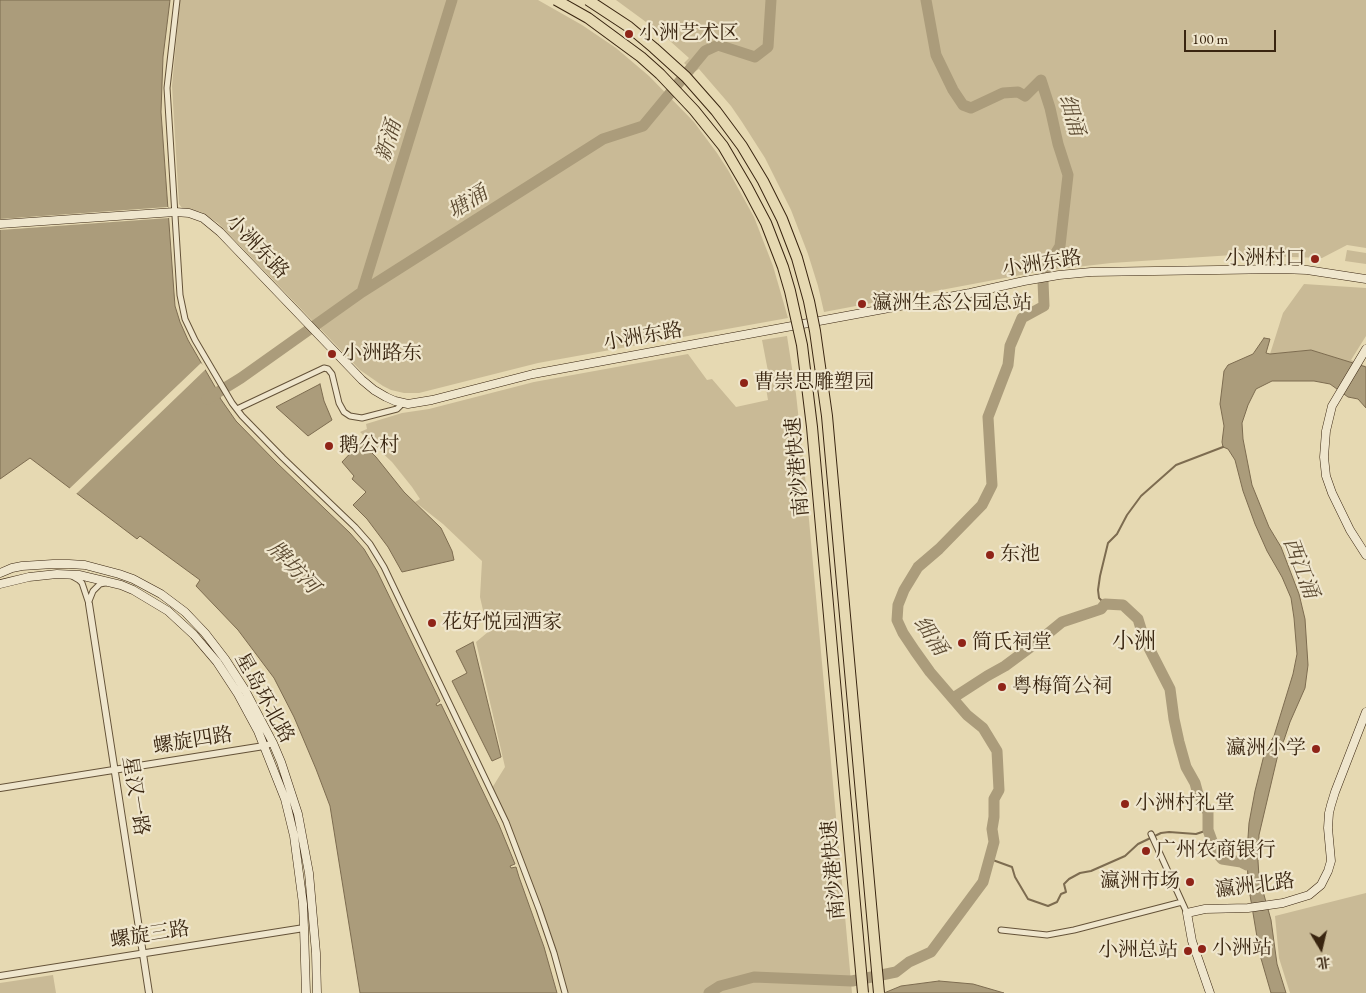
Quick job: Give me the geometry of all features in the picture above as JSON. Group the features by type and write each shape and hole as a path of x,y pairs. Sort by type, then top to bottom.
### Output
{"highway":[{"name":"南沙港快速","path":"556,0 588,18 641,57 694,110 723,146 748,187 766,223 785,275 802,345 812,428 863,993"},
{"name":"南沙港快速","path":"588,0 629,27 654,48 686,77 716,111 742,146 763,180 782,219 797,258 815,331 827,416 879,993"}],"main road":[{"name":"小洲东路","path":"0,224 172,212 194,214 212,224 368,386 391,399 413,404 533,374 970,293 1050,276 1085,273 1304,270 1366,278"},
{"path":"1366,349 1337,398 1330,414 1326,431 1324,457 1326,476 1338,508 1366,556"},
{"name":"星岛环北路","path":"0,573 12,568 53,564 86,565 134,579 173,602 190,617 226,659 249,696 272,743 292,796 309,873 316,953 317,993"},
{"name":"星岛环北路","path":"3,583 44,575 69,574 110,582 133,590 168,611 194,634 217,662 238,694 264,746 284,799 294,836 304,928 306,993"},
{"name":"瀛洲北路","path":"1187,913 1205,909 1248,908 1283,903 1309,895 1321,885 1331,861 1328,828 1334,792 1366,712"},
{"path":"1187,913 1192,941 1210,993"}],"street":[{"path":"177,0 167,88 172,212 183,312 195,340 237,410 254,430 356,527 370,544 384,567 510,831 551,945 565,993"},
{"path":"237,410 324,368 328,369 332,374 339,403 344,412 350,416 362,418 397,409 404,403"},
{"name":"星汉一路","path":"69,574 82,584 89,604 149,993"},
{"path":"89,604 93,591 100,584 110,582"},
{"name":"螺旋四路","path":"0,788 264,746 272,743"},
{"path":"1151,834 1187,913"},
{"path":"1001,930 1047,935 1074,930 1182,902"},
{"name":"螺旋三路","path":"0,976 304,928"}],"shaded area":[{"path":"180,0 538,0 582,25 616,48 649,76 694,122 728,170 754,217 773,266 788,318 538,363 419,393 404,393 383,386 360,370 218,223 201,212 182,208 179,204 172,86"},
{"path":"616,0 1366,0 1366,248 1347,245 1322,258 1233,255 1111,263 1042,271 824,312 808,254 791,210 765,158 742,122 731,106 699,69 694,72 684,63 689,58 661,33"},
{"path":"1347,250 1366,253 1366,264 1345,261"},
{"path":"1304,284 1366,288 1366,336 1351,360 1366,367 1311,350 1270,354 1283,313"},
{"path":"787,336 796,394 805,476 852,993 567,993 541,909 508,821 492,788 505,767 476,642 488,632 480,597 482,561 443,524 415,502 420,499 412,487 392,462 360,432 367,429 366,424 402,413 429,409 534,382 688,354 707,380 712,379 736,407 768,400 766,388 771,387 762,340"},
{"path":"1366,893 1366,993 1290,993 1279,958 1275,916"},
{"path":"53,975 56,993 0,993 0,983"}],"water":[{"name":"牌坊河","path":"0,0 170,0 163,57 161,112 175,306 180,322 188,340 218,392 231,388 221,394 220,398 236,421 350,533 364,549 377,571 440,701 436,704 437,706 441,704 499,825 515,864 510,866 511,868 516,867 544,947 557,993 360,993 330,806 294,717 274,678 238,630 196,586 200,580 140,536 137,539 30,458 0,479"},
{"path":"1264,338 1270,339 1266,353 1311,350 1366,367 1366,408 1358,399 1348,397 1330,384 1314,381 1272,381 1256,389 1242,423 1243,439 1252,485 1269,527 1281,547 1299,594 1305,619 1308,665 1305,688 1279,750 1259,835 1259,877 1271,920 1277,964 1286,993 1271,993 1260,955 1248,883 1247,852 1249,823 1265,751 1274,736 1293,674 1297,654 1294,618 1291,598 1255,524 1243,491 1235,460 1228,449 1223,447 1224,426 1220,404 1224,371 1228,365 1253,354"},
{"path":"320,384 324,401 332,420 308,436 276,407"},
{"path":"361,442 376,457 404,492 441,528 452,551 454,560 402,572 388,547 367,519 353,505 366,492 352,479 354,476 342,462"},
{"path":"473,642 501,757 492,761 452,681 467,673 456,651"},
{"path":"939,981 973,984 1004,993 884,993 901,986"}],"pier":[{"path":"168,207 169,218 0,230 0,219"},
{"path":"201,363 207,368 75,495 68,490"}],"waterway":[{"name":"新涌","path":"362,292 452,0"},
{"name":"塘涌","path":"207,399 241,378 362,292 603,139 643,126 705,51 718,45 755,57 768,47 771,0"},
{"name":"细涌","path":"926,0 936,55 953,90 963,105 971,108 1003,93 1018,92 1025,96 1041,80 1068,175 1060,246 1046,269"},
{"name":"细涌","path":"709,993 720,986 754,977 852,981 896,972 909,962 931,952 983,882 994,842 992,829 994,799 999,790 997,751 983,728 967,715 930,672 915,651 897,620 898,605 904,590 918,567 939,549 982,505 992,485 988,417 1008,365 1010,346 1022,318 1044,306 1043,281"},
{"path":"1105,604 1099,598 1098,590 1108,543 1117,534 1127,515 1141,496 1176,465 1223,447"},
{"path":"953,698 1005,666 1062,622 1101,609 1105,604 1123,605 1138,619 1142,632 1147,638 1149,648 1170,689 1174,719 1186,767 1208,813 1208,830 1216,852 1222,859 1241,862 1247,865"},
{"path":"990,859 1012,867 1015,877 1028,899 1048,906 1057,902 1061,894 1066,892 1064,884 1069,879 1125,856 1138,844 1161,833 1196,834 1208,830"}],"place":[{"name":"小洲艺术区","path":"629,34"},
{"name":"小洲村口","path":"1315,259"},
{"name":"瀛洲生态公园总站","path":"862,304"},
{"name":"小洲路东","path":"332,354"},
{"name":"曹崇思雕塑园","path":"744,383"},
{"name":"鹅公村","path":"329,446"},
{"name":"东池","path":"990,555"},
{"name":"花好悦园酒家","path":"432,623"},
{"name":"简氏祠堂","path":"962,643"},
{"name":"粤梅简公祠","path":"1002,687"},
{"name":"瀛洲小学","path":"1316,749"},
{"name":"小洲村礼堂","path":"1125,804"},
{"name":"广州农商银行","path":"1146,851"},
{"name":"瀛洲市场","path":"1190,882"},
{"name":"小洲站","path":"1202,949"},
{"name":"小洲总站","path":"1188,951"}],"district":[{"name":"小洲","path":"1134,642"}],"water label":[{"name":"西江涌","path":"1300,568"}]}
